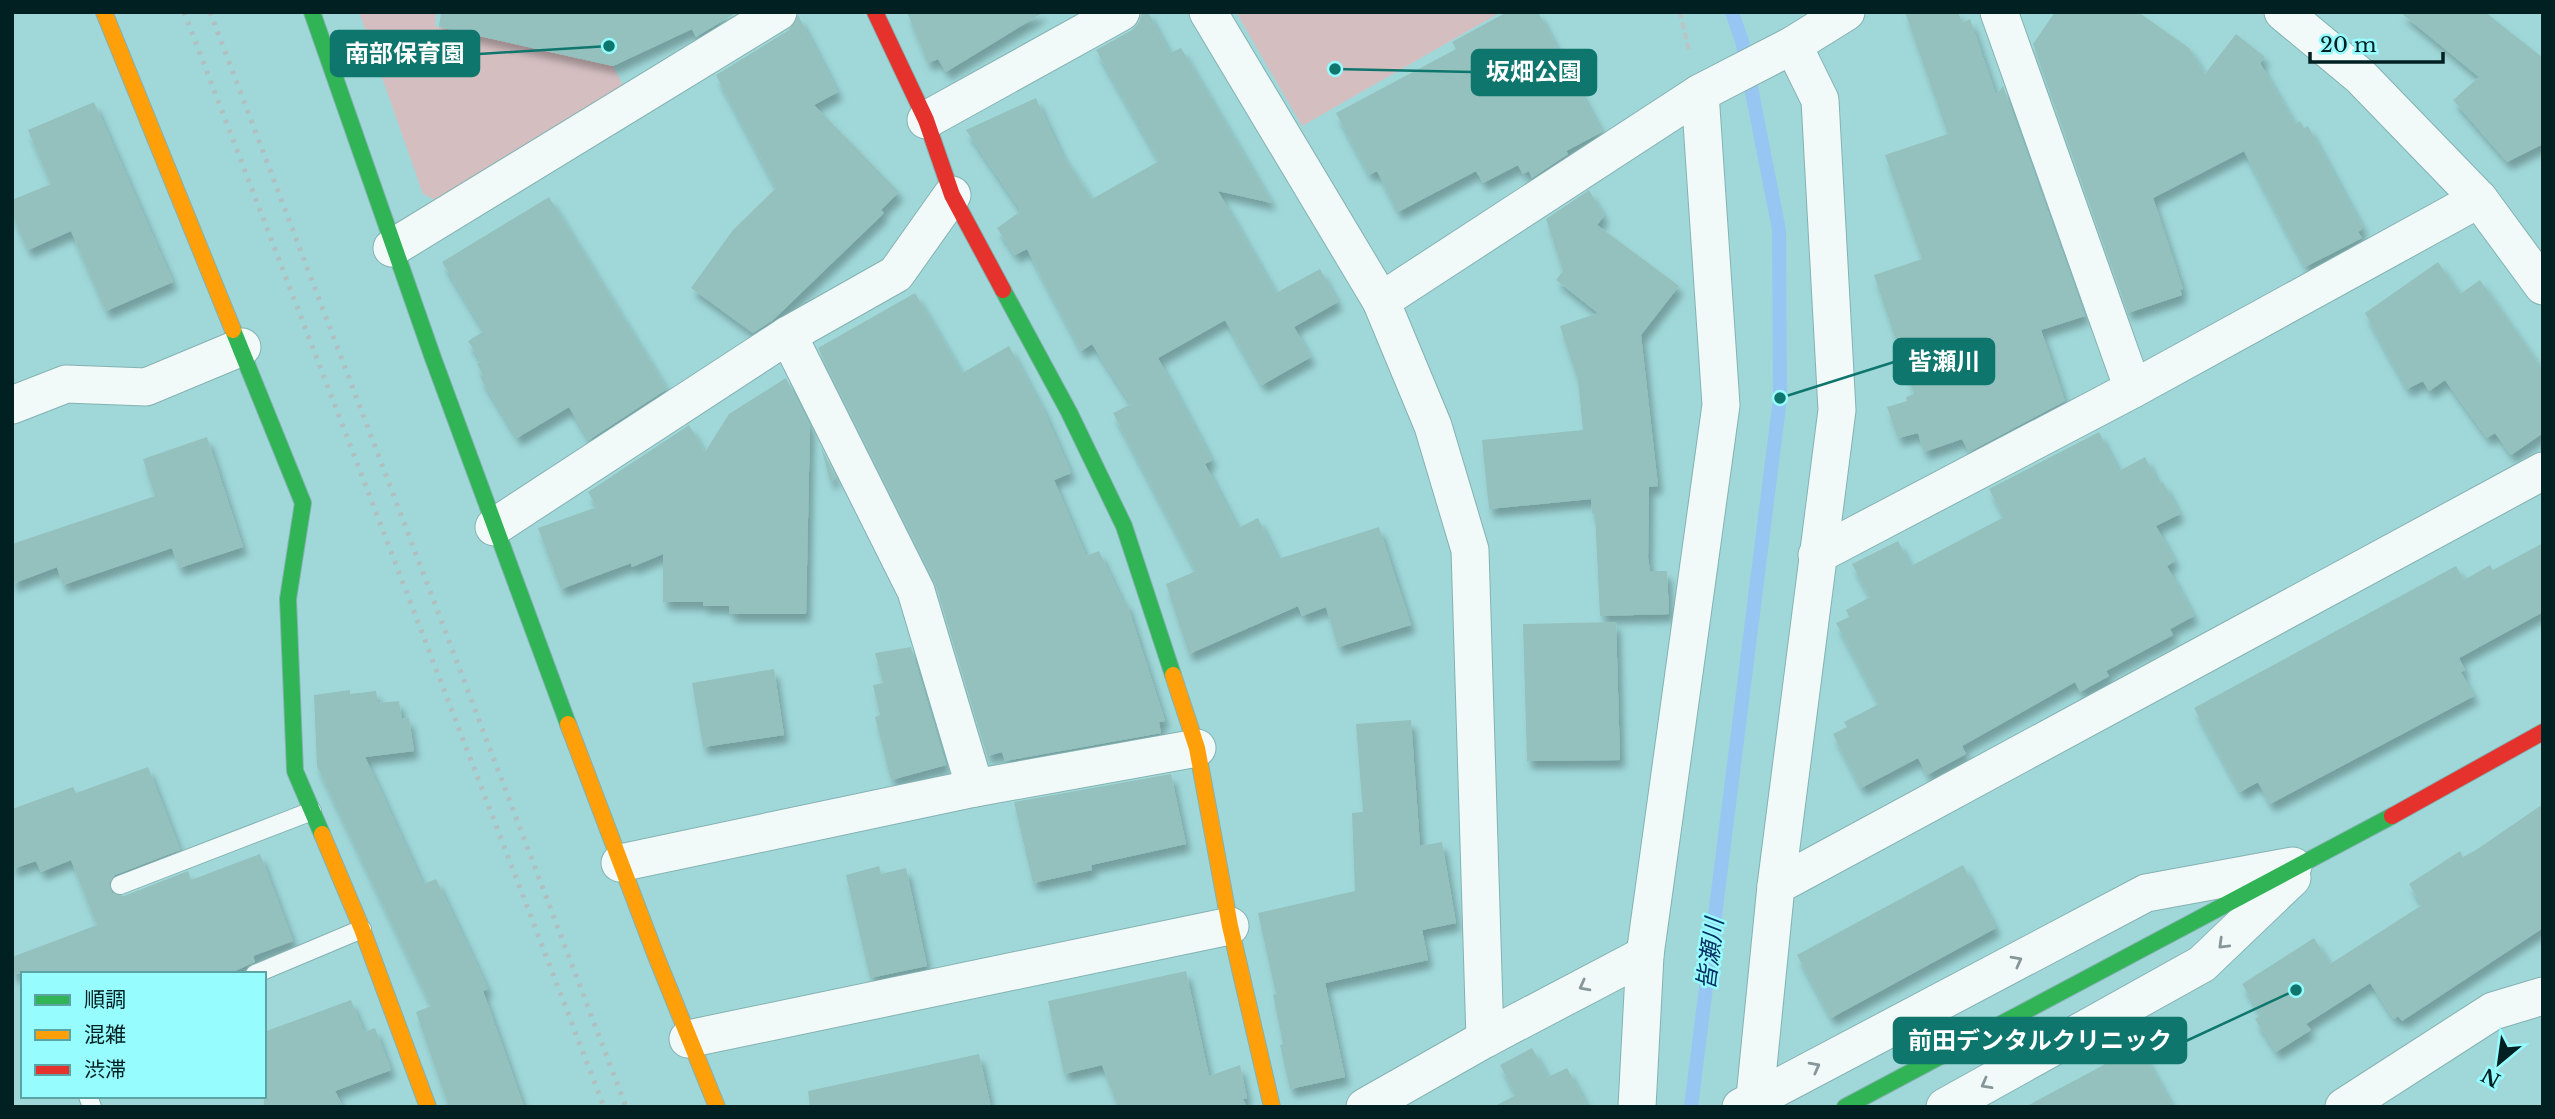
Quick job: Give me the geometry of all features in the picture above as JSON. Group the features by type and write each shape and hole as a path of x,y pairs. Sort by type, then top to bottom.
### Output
{"street":[{"path":"104,12 303,503 288,599 295,771 362,929 428,1107"},
{"path":"312,12 392,248 494,527 620,863 688,1039 718,1107"},
{"path":"392,248 778,12"},
{"path":"875,12 926,120 952,195 1069,412 1124,526 1197,748 1230,926 1272,1107"},
{"path":"926,120 1121,12"},
{"path":"1208,12 1381,301 1433,426 1469,550 1485,1038"},
{"path":"1381,301 1700,93 1793,45 1846,12"},
{"path":"1999,12 2133,389"},
{"path":"2283,12 2360,76 2479,199 2543,286"},
{"path":"1750,1104 1837,410 1820,100 1793,45"},
{"path":"1637,1107 1645,955 1721,405 1700,93"},
{"path":"494,527 788,335 896,274 952,195"},
{"path":"1817,555 2133,389 2479,199"},
{"path":"788,335 916,591 975,788"},
{"path":"12,405 66,384 146,387 242,347"},
{"path":"1776,886 2543,471"},
{"path":"1845,1107 2308,863 2543,732"},
{"path":"620,863 975,788 1197,748"},
{"path":"1750,1104 2146,893 2308,863"},
{"path":"1945,1107 2202,964 2308,863"},
{"path":"688,1039 1230,926"},
{"path":"1365,1107 1485,1038 1645,955"},
{"path":"2344,1107 2493,1011 2543,996"}],"lane":[{"path":"120,885 312,811"},
{"path":"260,972 362,929"}],"shaded area":[{"path":"359,12 436,12 435,26 613,66 625,89 439,202 423,194"},
{"path":"1236,12 1501,12 1302,126"}],"building":[{"path":"441,12 737,12 696,37 692,29 613,66 439,27"},
{"path":"907,12 1044,12 946,72 938,59 928,63"},
{"path":"1142,12 1148,12 1170,53 1181,48 1272,203 1218,191 1276,293 1320,269 1338,302 1294,327 1311,357 1262,385 1225,320 1158,358 1212,460 1205,464 1238,528 1258,518 1278,559 1379,527 1411,625 1338,647 1326,607 1302,616 1298,606 1189,654 1166,584 1196,571 1113,413 1131,404 1092,344 1081,351 1027,249 1015,255 997,228 1021,211 966,130 1036,98 1061,153 1092,199 1159,161 1096,50 1132,30 1139,22"},
{"path":"1507,12 1538,12 1602,132 1566,151 1568,154 1532,178 1529,171 1523,174 1518,165 1483,183 1476,171 1398,212 1377,171 1369,175 1336,113 1456,49 1452,42"},
{"path":"1905,12 1958,12 1962,23 1970,19 1996,95 2003,86 2085,316 2041,330 2065,401 1969,452 1962,439 1924,452 1918,433 1898,438 1887,407 1907,401 1906,397 1914,394 1874,275 1922,259 1885,155 1948,134"},
{"path":"2055,12 2138,12 2189,48 2205,74 2236,34 2265,57 2260,63 2295,124 2300,121 2304,128 2308,126 2363,228 2358,232 2362,238 2305,267 2244,151 2153,198 2183,289 2180,290 2182,295 2128,313 2033,44"},
{"path":"2400,12 2485,12 2543,58 2543,144 2507,162 2453,100 2479,77"},
{"path":"798,15 838,92 814,105 899,192 881,210 884,213 773,320 753,333 691,288 733,230 776,188 716,75 789,30"},
{"path":"94,102 173,282 106,311 71,231 28,250 12,214 12,200 51,184 28,130"},
{"path":"1589,190 1604,216 1597,225 1679,286 1641,335 1658,486 1649,487 1648,558 1650,571 1667,571 1669,614 1600,616 1595,513 1592,513 1591,499 1489,509 1482,440 1583,430 1578,380 1560,326 1598,313 1556,280 1563,271 1546,219"},
{"path":"549,197 667,389 589,440 569,407 517,438 480,377 483,375 477,364 481,361 468,341 484,331 442,262"},
{"path":"2438,262 2460,294 2480,280 2543,370 2543,433 2511,455 2495,433 2487,438 2445,380 2429,391 2423,381 2407,389 2365,313"},
{"path":"915,293 962,373 1009,346 1043,409 1071,473 1054,480 1086,556 1099,551 1123,602 1126,601 1165,721 1159,722 1161,733 1005,761 1002,752 987,756 935,582 818,348"},
{"path":"786,378 810,426 806,614 730,614 729,606 703,606 703,602 663,602 663,554 632,567 631,563 561,589 538,528 597,507 588,492 689,425 705,452 729,414"},
{"path":"2099,432 2119,471 2145,457 2159,484 2163,482 2180,514 2156,526 2175,561 2167,566 2194,616 2170,629 2173,635 2106,671 2109,676 2080,692 2075,682 1962,746 1966,754 1927,775 1918,758 1861,788 1833,734 1847,727 1844,722 1879,704 1836,623 1849,617 1846,610 1870,597 1852,564 1898,541 1911,566 2004,517 1989,489"},
{"path":"207,437 243,547 179,568 172,548 63,585 57,567 12,584 12,544 155,496 143,459"},
{"path":"821,447 836,478 830,482"},
{"path":"2543,543 2543,612 2459,658 2465,670 2461,672 2474,696 2270,804 2258,782 2240,792 2194,708 2456,566 2464,580 2490,565 2493,570"},
{"path":"1616,622 1620,760 1527,761 1523,624"},
{"path":"911,647 946,765 891,780 875,717 880,715 873,685 883,683 875,653"},
{"path":"774,669 784,735 703,747 692,683"},
{"path":"350,690 350,694 376,691 378,703 399,701 402,719 409,718 414,751 365,757 423,884 436,879 488,989 483,991 524,1107 449,1107 416,1012 431,1006 317,766 314,695"},
{"path":"1411,720 1420,846 1442,842 1456,923 1422,930 1428,960 1325,983 1345,1077 1290,1089 1280,1045 1283,1044 1273,995 1276,994 1258,913 1355,891 1352,813 1363,812 1356,724"},
{"path":"148,767 180,850 115,875 109,883 112,893 124,896 188,871 191,880 260,854 293,941 253,956 255,962 232,972 12,974 12,957 97,925 71,860 41,872 36,861 12,869 12,809 73,787 76,793"},
{"path":"1171,774 1186,844 1091,865 1092,870 1033,883 1014,802"},
{"path":"2543,804 2543,928 2402,1021 2398,1016 2394,1019 2370,983 2306,1024 2311,1030 2276,1052 2255,1019 2261,1015 2242,984 2314,938 2330,964 2422,905 2409,884 2460,851 2463,857 2476,850"},
{"path":"1963,865 1996,928 1831,1018 1797,955"},
{"path":"879,866 881,874 906,868 927,966 870,978 846,875"},
{"path":"1186,971 1209,1076 1240,1065 1247,1098 1243,1099 1247,1107 1118,1107 1102,1065 1064,1074 1048,1001"},
{"path":"351,1000 364,1032 375,1028 391,1070 335,1091 343,1107 264,1107 266,1031"},
{"path":"2139,1046 2173,1107 2025,1107"},
{"path":"1532,1048 1548,1077 1567,1068 1588,1107 1493,1107 1516,1095 1500,1065"},
{"path":"979,1054 991,1107 810,1107 808,1091"}],"waterway":[{"name":"皆瀬川","path":"1691,1107 1780,398 1779,230 1742,41 1732,12"}],"railway":[{"path":"184,12 604,1107"},
{"path":"210,12 626,1107"}],"traffic: fast":[{"path":"312,12 433,358 568,724"},
{"path":"1003,290 1069,412 1124,526 1173,675"},
{"path":"233,330 303,503 288,599 295,771 322,834"},
{"path":"1845,1107 2392,816"}],"traffic: slow":[{"path":"104,12 233,330"},
{"path":"1173,675 1197,748 1230,926 1272,1107"},
{"path":"568,724 656,956 717,1107"},
{"path":"322,834 362,929 428,1107"}],"traffic: jam":[{"path":"875,12 926,120 952,195 1003,290"},
{"path":"2392,816 2543,732"}],"place":[{"name":"南部保育園","path":"609,46"},
{"name":"坂畑公園","path":"1335,69"},
{"name":"皆瀬川","path":"1780,398"},
{"name":"前田デンタルクリニック","path":"2296,990"}]}
